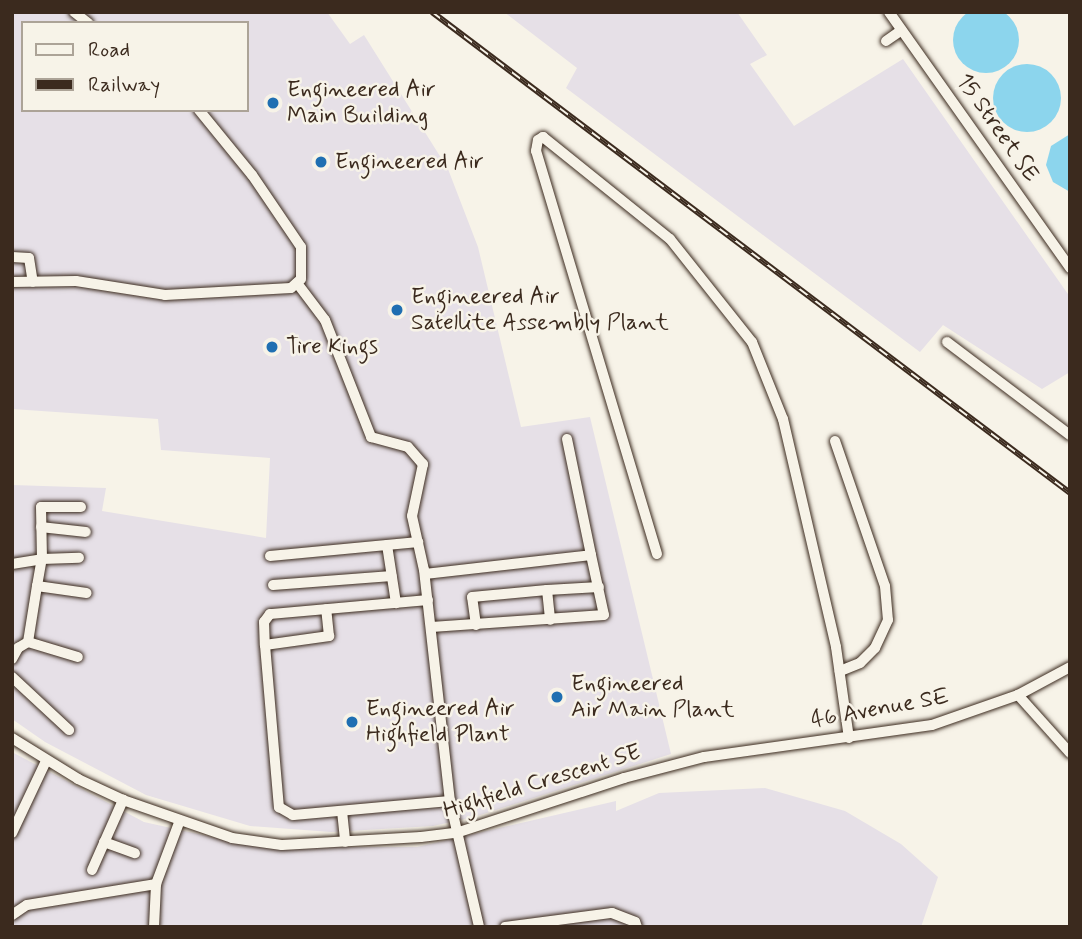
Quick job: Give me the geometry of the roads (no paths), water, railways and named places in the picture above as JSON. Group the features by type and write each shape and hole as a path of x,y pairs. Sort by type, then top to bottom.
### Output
{"street":[{"name":"15 Street SE","path":"889,12 1065,252 1070,268"},
{"path":"886,41 902,30"},
{"path":"12,282 76,281 165,295 291,288 302,279 301,247 252,175 201,112"},
{"path":"657,554 536,151 538,140 543,137 670,239 752,342 783,419 840,671 849,738"},
{"path":"12,257 29,258 33,282"},
{"path":"297,283 325,320 371,437 408,447 421,460 412,516 425,573 450,801 479,927"},
{"path":"947,342 1070,435"},
{"path":"431,627 604,615 567,439"},
{"path":"835,441 885,586 888,620 875,648 860,663 840,671"},
{"path":"29,642 42,559 41,507 81,507"},
{"path":"41,527 86,532"},
{"path":"270,556 418,542"},
{"path":"387,545 396,603"},
{"path":"425,573 591,555"},
{"path":"12,564 42,559 79,558"},
{"path":"273,585 392,576"},
{"path":"37,586 87,593"},
{"path":"476,625 472,597 599,587"},
{"path":"547,590 550,620"},
{"path":"428,600 270,614 264,622 279,807 293,815 450,801"},
{"path":"265,645 329,636 326,609"},
{"path":"12,659 18,648 29,642 78,657"},
{"name":"46 Avenue SE","path":"728,754 932,726 1018,695 1070,667"},
{"path":"12,677 69,730"},
{"path":"1018,695 1070,753"},
{"name":"Highfield Crescent SE","path":"12,738 46,761 123,800 232,838 282,845 456,833 624,778 728,754"},
{"path":"12,833 46,761"},
{"path":"92,870 123,800"},
{"path":"342,811 345,842"},
{"path":"154,927 156,884 180,820"},
{"path":"104,842 135,853"},
{"path":"12,915 27,905 156,884"},
{"path":"505,927 612,913 635,922 637,927"}],"water":[{"path":"986,7 999,10 1009,17 1016,27 1019,40 1016,53 1009,63 999,70 986,73 973,70 963,63 956,53 953,40 956,27 963,17 973,10"},
{"path":"1027,64 1040,67 1051,74 1058,85 1061,98 1058,111 1051,122 1040,129 1027,132 1014,129 1003,122 996,111 993,98 996,85 1003,74 1014,67"},
{"path":"1070,134 1070,192 1053,182 1046,165 1051,146"}],"railway":[{"path":"432,12 1070,493"}],"place":[{"name":"Engineered Air Main Building","path":"273,103"},
{"name":"Engineered Air","path":"321,162"},
{"name":"Engineered Air Satellite Assembly Plant","path":"397,310"},
{"name":"Tire Kings","path":"272,347"},
{"name":"Engineered Air Main Plant","path":"557,697"},
{"name":"Engineered Air Highfield Plant","path":"352,722"}]}
